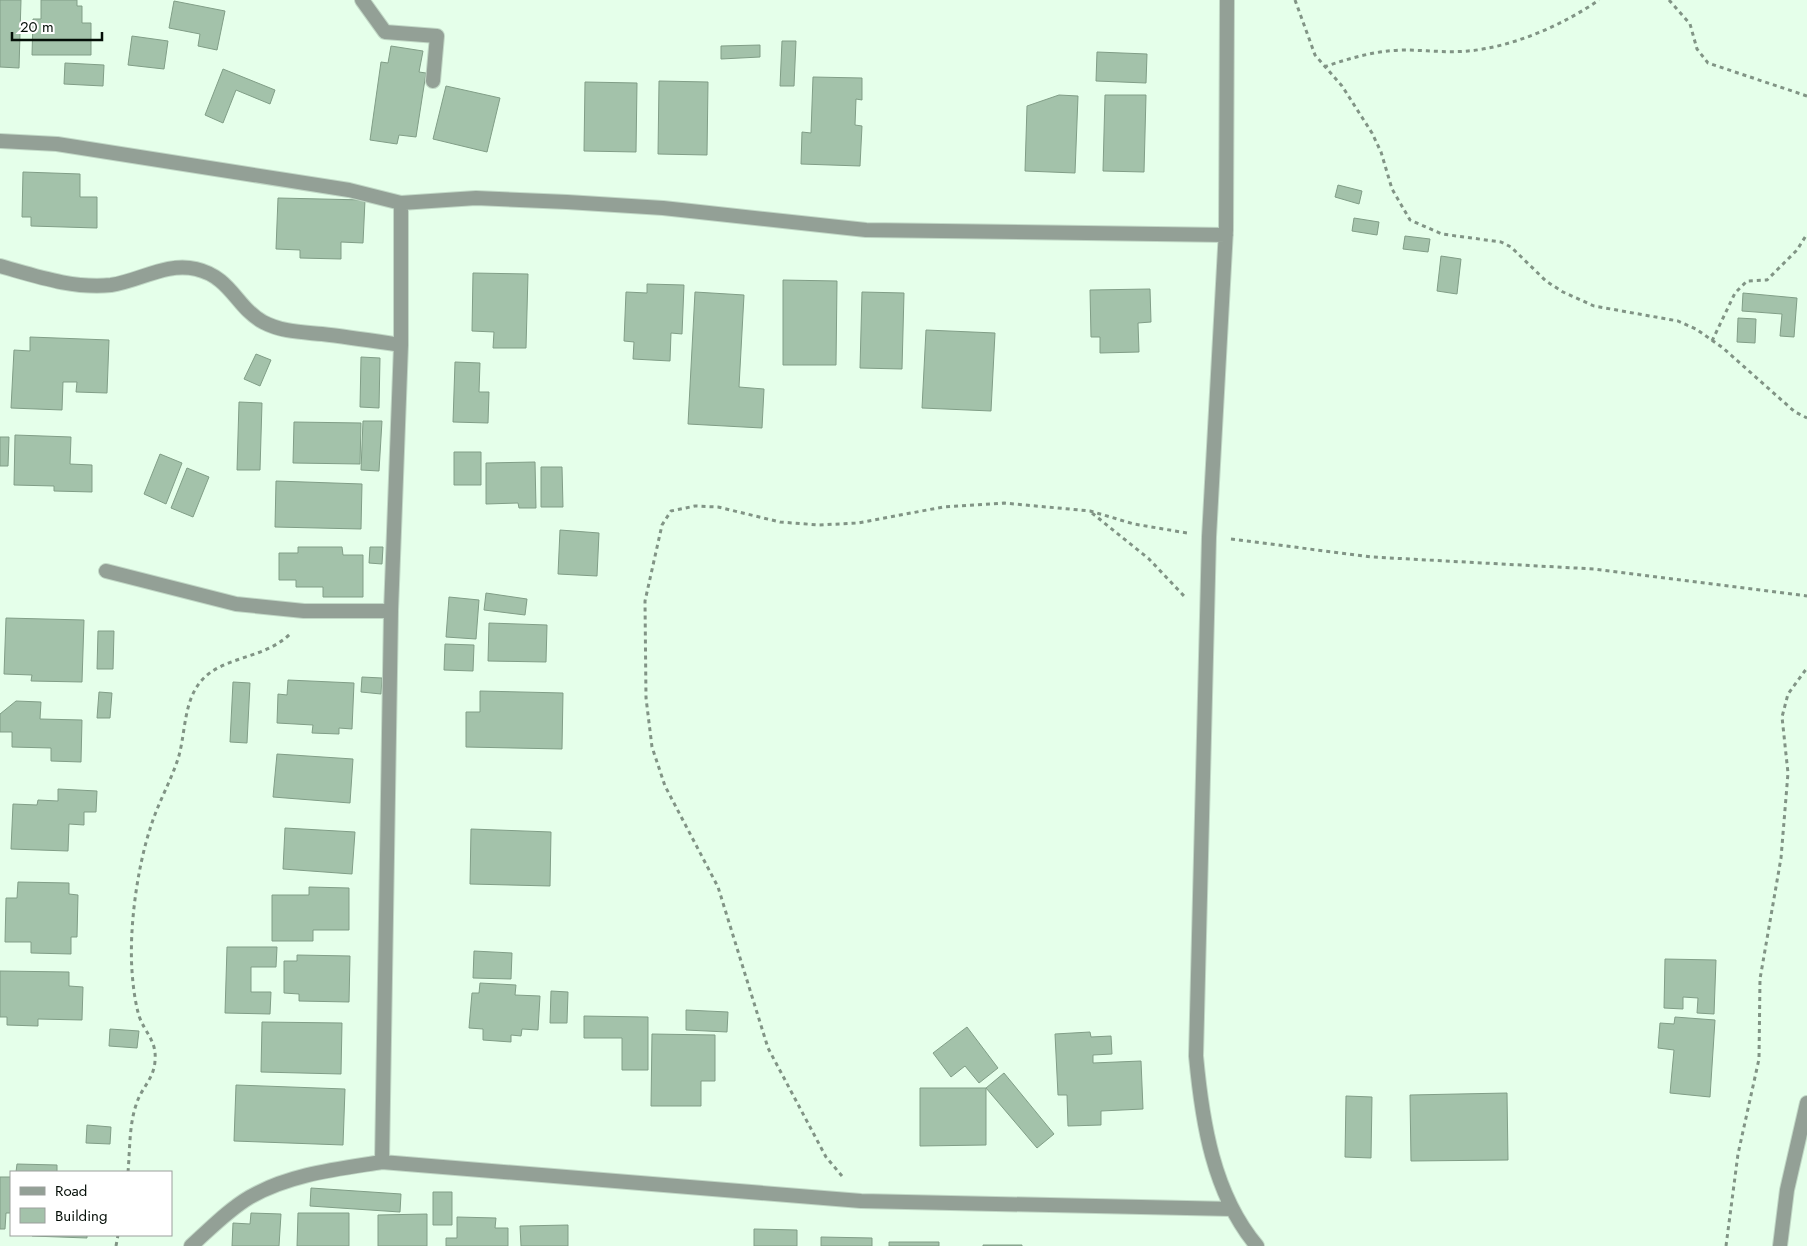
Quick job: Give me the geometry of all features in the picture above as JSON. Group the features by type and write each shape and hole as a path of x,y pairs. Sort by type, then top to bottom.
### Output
{"street":[{"path":"362,0 384,32 437,36 434,81"},
{"path":"1227,0 1226,235 1209,537 1196,1056 1204,1120 1213,1158 1232,1209 1257,1246"},
{"path":"0,141 56,144 349,190 400,204 476,198 663,208 866,230 1226,235"},
{"path":"382,1162 391,612 401,345 400,204"},
{"path":"0,266 50,280 81,285 113,284 156,271 180,267 195,268 220,279 254,315 273,326 295,332 401,345"},
{"path":"106,571 219,600 304,611 391,612"},
{"path":"1780,1246 1787,1190 1807,1103"},
{"path":"191,1246 218,1221 252,1196 314,1174 382,1162 861,1201 1232,1209"}],"path":[{"path":"1295,0 1311,48 1324,67 1342,86 1372,133 1381,152 1392,189 1410,220 1442,234 1501,242 1510,247 1537,275 1563,292 1605,309 1678,321 1712,341 1796,412 1807,418"},
{"path":"1324,67 1350,58 1377,52 1459,52 1480,49 1537,33 1599,0"},
{"path":"1669,0 1690,24 1698,49 1708,63 1807,96"},
{"path":"1712,341 1735,293 1747,281 1767,280 1797,250 1807,234"},
{"path":"861,1201 826,1157 768,1048 718,887 665,786 652,747 646,698 645,601 662,525 672,511 695,506 718,507 780,522 819,525 858,523 943,507 1004,503 1090,511 1134,524 1209,537 1372,557 1594,569 1807,596"},
{"path":"1090,511 1149,559 1208,624"},
{"path":"128,1171 134,1110 140,1095 153,1076 156,1060 154,1043 137,1009 132,969 132,944 139,876 150,828 178,759 189,700 207,674 279,644 292,631 304,611"},
{"path":"1726,1246 1738,1154 1759,1059 1760,978 1781,858 1788,773 1782,717 1788,694 1807,668"}],"building":[{"path":"0,0 21,0 19,68 0,67"},
{"path":"41,0 77,0 77,6 82,6 82,23 91,23 91,55 32,55 33,19 41,19"},
{"path":"174,1 225,11 217,50 198,46 200,34 169,28"},
{"path":"132,36 168,41 164,69 128,65"},
{"path":"782,41 796,41 794,86 780,86"},
{"path":"760,45 760,57 721,59 721,46"},
{"path":"391,46 423,51 419,72 426,73 416,137 399,135 397,144 370,140 381,62 388,63"},
{"path":"1097,52 1147,54 1146,83 1096,81"},
{"path":"65,63 104,65 103,86 64,84"},
{"path":"223,69 275,90 270,104 236,90 223,123 205,115"},
{"path":"813,77 862,78 862,100 856,99 855,125 862,126 860,166 801,164 802,132 811,133"},
{"path":"659,81 708,82 707,155 658,154"},
{"path":"585,82 637,83 636,152 584,151"},
{"path":"446,86 500,98 487,152 433,139"},
{"path":"1059,95 1078,96 1075,173 1025,171 1027,106"},
{"path":"1105,95 1146,95 1144,172 1103,171"},
{"path":"23,172 80,174 80,197 97,197 97,228 31,226 31,217 22,217"},
{"path":"1338,185 1362,191 1359,204 1335,197"},
{"path":"278,198 365,200 363,243 341,242 341,259 300,258 300,250 276,249"},
{"path":"1354,218 1379,222 1377,235 1352,231"},
{"path":"1405,236 1430,239 1428,252 1403,249"},
{"path":"1441,256 1461,259 1457,294 1437,291"},
{"path":"473,273 528,274 526,348 493,348 494,332 472,331"},
{"path":"783,280 837,281 836,365 783,365"},
{"path":"647,284 684,285 682,334 671,333 670,361 633,359 634,342 624,341 626,292 647,293"},
{"path":"1150,289 1151,322 1138,323 1139,352 1100,353 1100,337 1091,337 1090,290"},
{"path":"695,292 744,295 739,387 764,389 762,428 688,424"},
{"path":"862,292 904,293 902,369 860,368"},
{"path":"1743,293 1797,298 1794,337 1780,336 1782,314 1742,311"},
{"path":"1738,318 1756,319 1755,343 1737,342"},
{"path":"926,330 995,333 991,411 922,408"},
{"path":"30,337 109,340 107,393 76,392 77,382 63,382 62,410 11,408 14,350 30,351"},
{"path":"256,354 271,360 260,386 244,379"},
{"path":"361,357 380,358 379,408 360,407"},
{"path":"455,362 480,363 479,392 489,392 488,423 453,422"},
{"path":"239,402 262,403 260,470 237,470"},
{"path":"363,421 382,421 379,471 361,470"},
{"path":"294,422 361,423 360,464 293,463"},
{"path":"15,435 71,437 70,464 92,465 92,492 54,491 54,486 14,485"},
{"path":"0,437 9,437 8,466 0,466"},
{"path":"454,452 481,452 481,485 454,485"},
{"path":"160,454 182,463 166,504 144,494"},
{"path":"535,462 536,508 519,508 518,503 486,504 486,463"},
{"path":"541,467 562,467 563,507 541,507"},
{"path":"187,468 209,477 193,517 171,508"},
{"path":"276,481 362,484 361,529 275,527"},
{"path":"560,530 599,533 597,576 558,574"},
{"path":"298,547 342,547 343,555 363,555 363,597 323,597 323,587 296,587 296,580 279,580 279,553 298,553"},
{"path":"370,547 383,547 382,564 369,563"},
{"path":"486,593 527,599 525,615 484,610"},
{"path":"449,597 479,600 476,639 446,637"},
{"path":"6,618 84,620 82,682 31,681 32,675 4,674"},
{"path":"489,623 547,625 546,662 488,661"},
{"path":"98,631 114,631 113,669 97,669"},
{"path":"445,644 474,645 473,671 444,670"},
{"path":"362,677 382,678 381,694 361,692"},
{"path":"288,680 354,683 352,729 339,728 339,734 312,733 313,725 277,723 278,694 287,695"},
{"path":"233,682 250,683 247,743 230,742"},
{"path":"480,691 563,693 562,749 466,747 466,712 480,712"},
{"path":"99,692 112,693 110,718 97,718"},
{"path":"16,701 41,702 40,719 82,720 81,762 51,761 51,748 12,747 12,732 0,732 0,714"},
{"path":"277,754 353,759 350,803 273,797"},
{"path":"58,789 97,791 96,812 84,812 84,825 69,824 68,851 11,849 13,804 37,805 38,800 58,801"},
{"path":"285,828 355,832 352,874 283,869"},
{"path":"471,829 551,832 550,886 470,884"},
{"path":"18,882 69,883 69,894 78,895 77,937 71,937 71,954 31,953 31,942 5,942 6,898 17,898"},
{"path":"309,887 349,888 349,930 313,930 313,941 272,941 272,895 309,895"},
{"path":"227,947 277,947 276,967 251,967 251,992 271,992 270,1014 225,1013"},
{"path":"474,951 512,953 511,979 473,978"},
{"path":"297,955 350,956 349,1002 299,1001 299,994 284,993 284,961 297,961"},
{"path":"1665,959 1716,960 1714,1014 1697,1013 1698,998 1683,997 1683,1009 1664,1008"},
{"path":"0,971 69,972 69,986 83,987 82,1020 38,1019 38,1026 7,1025 7,1017 0,1017"},
{"path":"480,983 516,985 515,995 540,996 538,1030 522,1029 521,1036 511,1035 511,1042 483,1040 483,1029 469,1028 472,993 479,993"},
{"path":"551,991 568,992 567,1023 550,1023"},
{"path":"686,1010 728,1012 727,1032 686,1030"},
{"path":"584,1016 648,1017 648,1070 622,1070 622,1038 584,1038"},
{"path":"1675,1017 1715,1020 1710,1097 1670,1093 1674,1050 1658,1048 1660,1023 1674,1024"},
{"path":"262,1022 342,1023 341,1074 261,1072"},
{"path":"967,1027 998,1068 979,1083 965,1066 951,1077 933,1053"},
{"path":"110,1029 139,1031 137,1048 109,1046"},
{"path":"1090,1032 1091,1037 1111,1036 1112,1054 1093,1055 1093,1063 1141,1061 1143,1109 1101,1111 1101,1125 1068,1126 1067,1095 1058,1095 1055,1034"},
{"path":"652,1034 715,1035 715,1081 701,1081 701,1106 651,1106"},
{"path":"1004,1073 1054,1134 1037,1148 986,1088"},
{"path":"236,1085 345,1089 343,1145 234,1141"},
{"path":"920,1088 986,1088 986,1145 920,1146"},
{"path":"1507,1093 1508,1160 1411,1161 1410,1095"},
{"path":"1346,1096 1372,1097 1371,1158 1345,1157"},
{"path":"87,1125 111,1127 110,1144 86,1143"},
{"path":"17,1164 57,1165 57,1171 16,1171"},
{"path":"0,1177 10,1177 10,1213 6,1213 5,1229 0,1229"},
{"path":"311,1188 401,1194 400,1212 310,1206"},
{"path":"433,1192 452,1192 452,1225 433,1225"},
{"path":"251,1213 281,1214 279,1246 232,1246 233,1223 250,1224"},
{"path":"298,1213 349,1213 349,1246 297,1246"},
{"path":"427,1214 427,1246 378,1246 378,1215"},
{"path":"457,1217 496,1218 495,1228 508,1228 508,1246 446,1246 446,1238 457,1238"},
{"path":"568,1225 568,1246 521,1246 520,1226"},
{"path":"754,1229 797,1230 797,1246 754,1246"},
{"path":"32,1236 87,1236 87,1238"},
{"path":"821,1237 872,1238 872,1246 821,1246"},
{"path":"889,1242 939,1242 939,1246 889,1246"},
{"path":"1022,1245 1022,1246 983,1246"}]}
